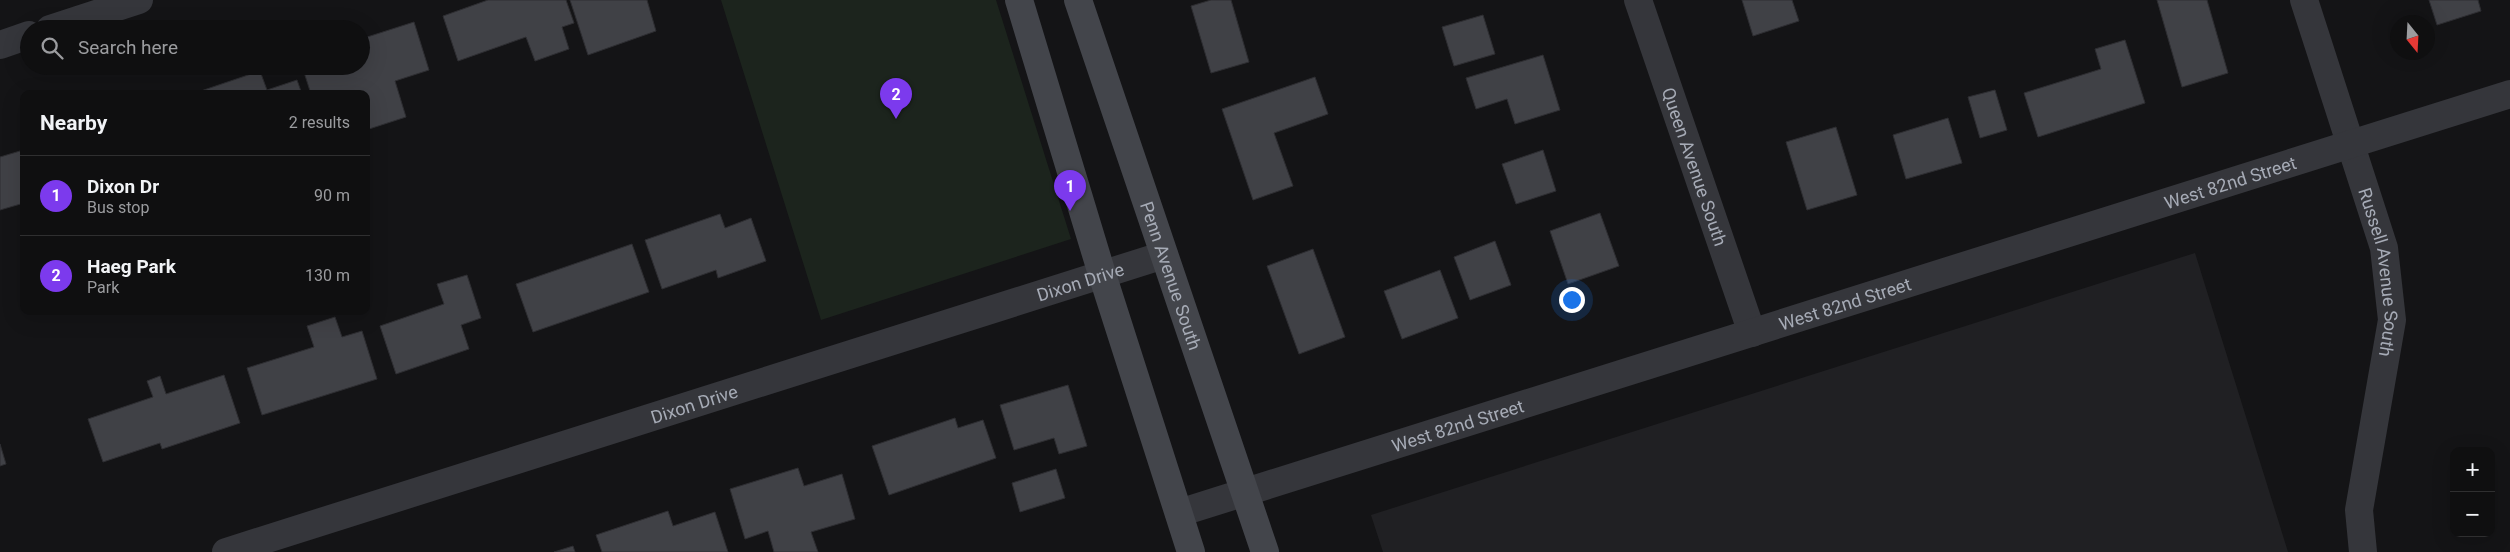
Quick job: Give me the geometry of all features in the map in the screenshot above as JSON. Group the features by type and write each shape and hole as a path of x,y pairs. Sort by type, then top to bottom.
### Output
{"main road":[{"path":"1020,0 1102,274 1191,552"},
{"name":"Penn Avenue South","path":"1078,0 1265,552"}],"street":[{"path":"78,20 139,0"},
{"name":"Queen Avenue South","path":"1638,0 1752,333"},
{"name":"Russell Avenue South","path":"2304,0 2384,248 2392,320 2359,510 2363,552"},
{"path":"0,45 20,39"},
{"name":"West 82nd Street","path":"1179,513 2510,94"},
{"name":"Dixon Drive","path":"226,552 1164,255"}],"shaded area":[{"path":"721,0 996,0 1071,239 821,320"},
{"path":"2195,253 2288,552 1383,552 1371,515"}],"building":[{"path":"488,0 566,0 574,23 562,27 569,49 535,61 526,37 458,61 443,16"},
{"path":"570,0 647,0 656,31 588,55"},
{"path":"1211,0 1231,0 1249,62 1211,73 1191,6"},
{"path":"1742,0 1792,0 1799,21 1753,36"},
{"path":"2157,0 2207,0 2228,73 2182,87"},
{"path":"2429,0 2478,0 2481,11 2437,25"},
{"path":"1483,15 1495,54 1454,66 1442,27"},
{"path":"414,22 429,70 395,81 406,117 370,129 370,90 310,90 305,75 370,75 370,36"},
{"path":"2125,40 2145,103 2038,137 2024,93 2101,69 2095,49"},
{"path":"1543,55 1560,110 1515,124 1507,99 1476,109 1466,78"},
{"path":"248,75 261,75 267,90 204,90"},
{"path":"1315,77 1328,114 1274,133 1293,186 1253,200 1222,109"},
{"path":"297,80 301,90 267,90"},
{"path":"1995,90 2007,130 1980,138 1968,97"},
{"path":"1948,118 1962,163 1906,179 1893,135"},
{"path":"1836,127 1857,195 1807,210 1786,142"},
{"path":"1543,150 1556,191 1516,204 1502,164"},
{"path":"20,151 20,204 0,210 0,157"},
{"path":"1600,213 1619,266 1568,284 1550,231"},
{"path":"720,214 725,228 751,218 766,261 718,278 716,270 662,289 645,240"},
{"path":"1495,241 1511,285 1470,300 1454,257"},
{"path":"632,244 649,292 533,332 516,284"},
{"path":"1313,249 1345,337 1299,354 1267,266"},
{"path":"1440,270 1458,318 1402,339 1384,291"},
{"path":"467,275 481,318 461,325 469,349 396,374 380,326 444,304 437,284"},
{"path":"335,317 342,337 362,331 377,379 262,415 247,368 314,347 307,326"},
{"path":"224,375 240,423 162,449 160,443 103,462 88,419 153,397 147,381 160,376 166,394"},
{"path":"1068,385 1087,446 1059,454 1054,438 1014,450 1000,405"},
{"path":"955,418 958,428 983,420 996,458 889,495 872,446"},
{"path":"0,444 6,464 0,466"},
{"path":"798,468 804,486 842,474 855,519 811,532 818,552 774,552 768,531 745,539 730,489"},
{"path":"1056,469 1065,498 1020,512 1012,483"},
{"path":"668,511 673,526 715,512 728,552 602,552 596,535"},
{"path":"573,546 575,552 554,552"}],"place":[{"name":"Haeg Park","path":"896,119"},
{"name":"Dixon Dr","path":"1070,211"}]}
